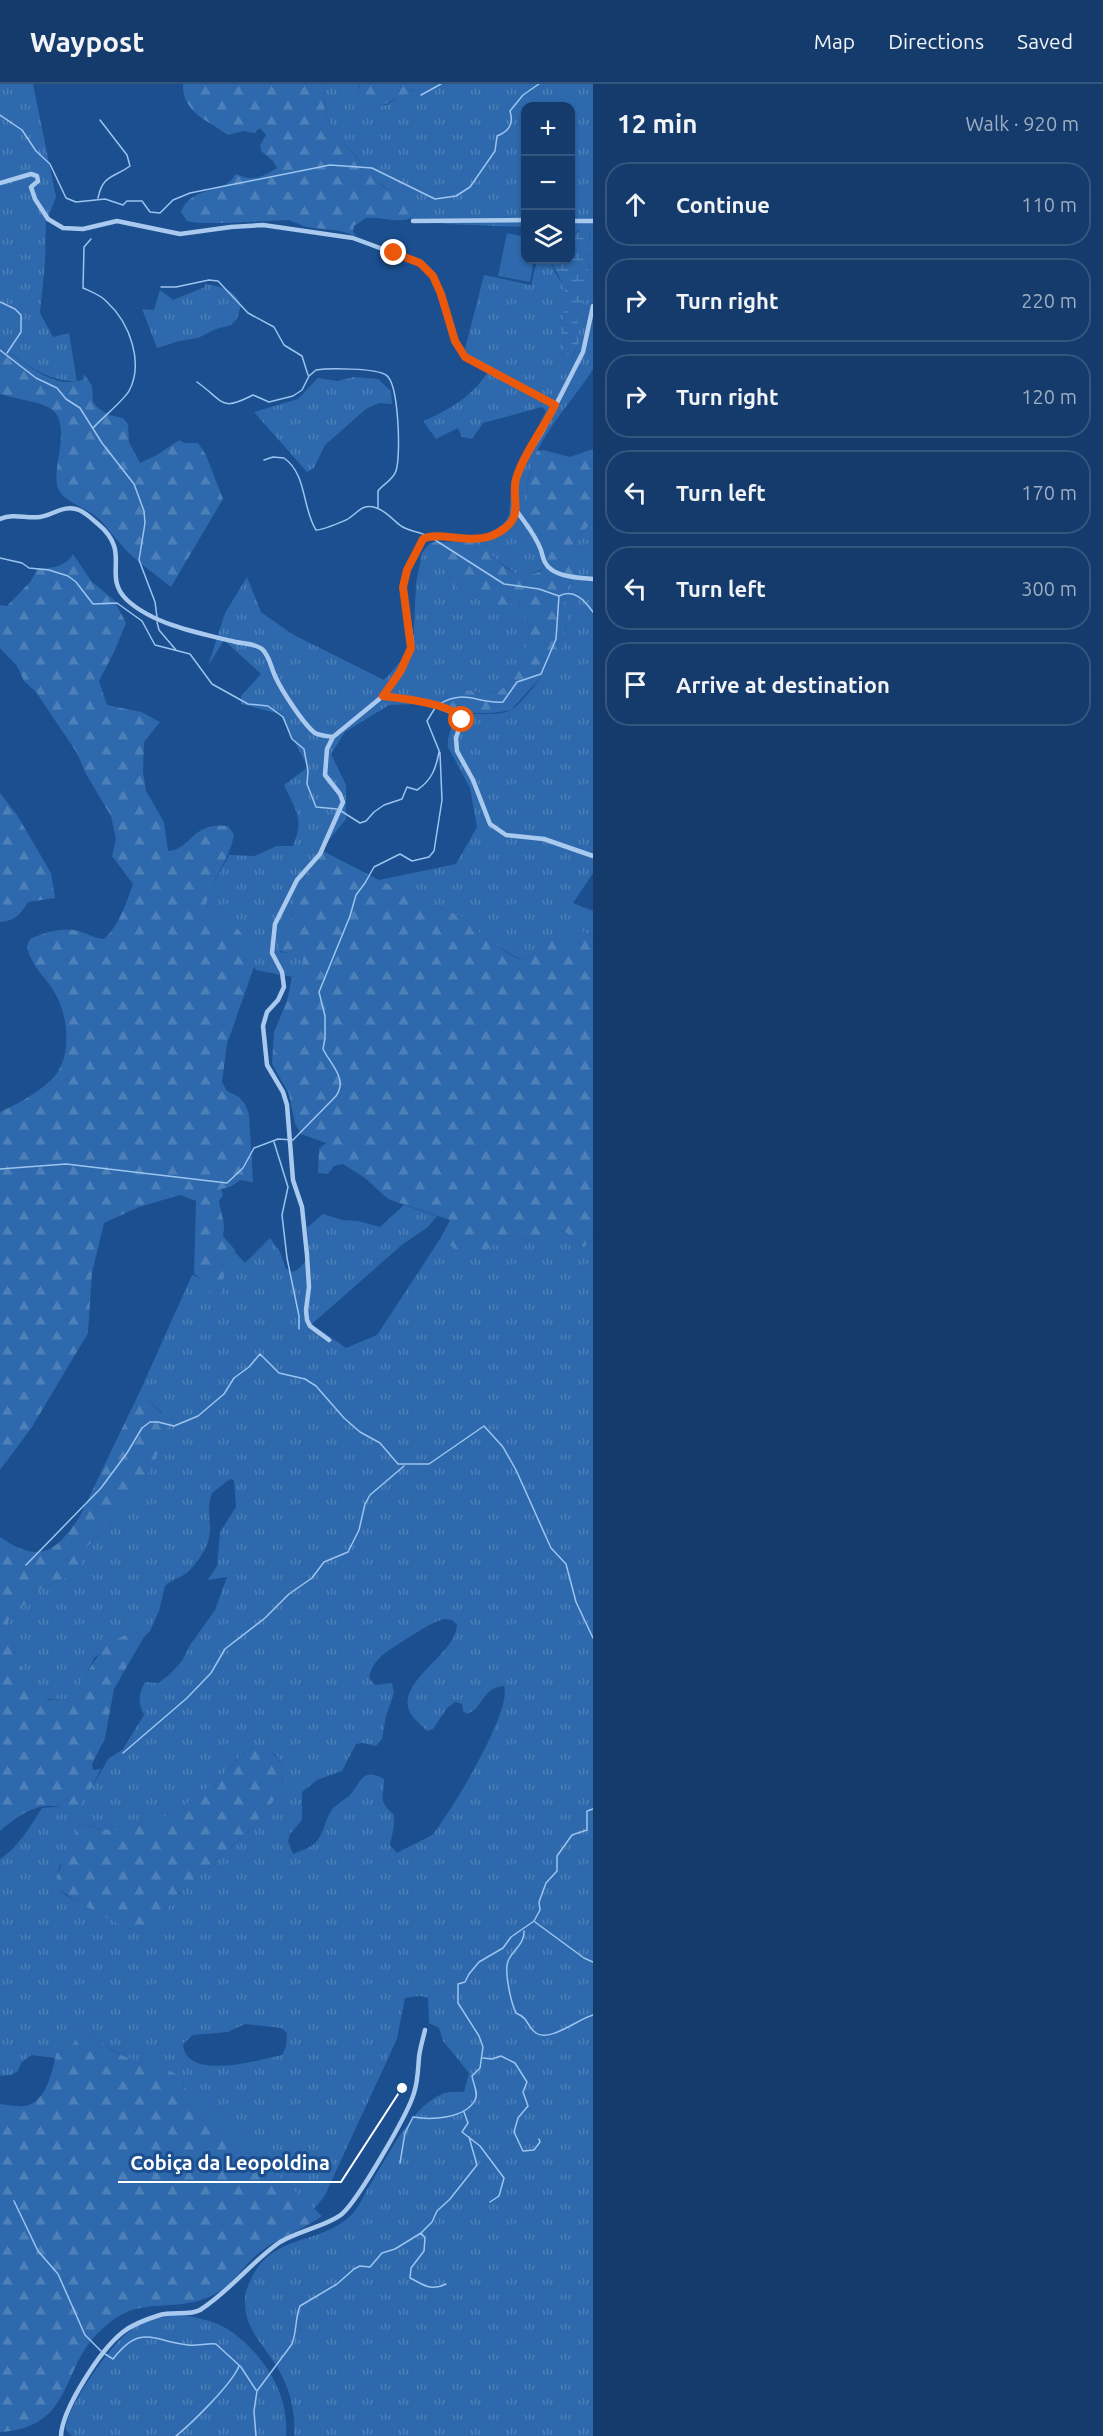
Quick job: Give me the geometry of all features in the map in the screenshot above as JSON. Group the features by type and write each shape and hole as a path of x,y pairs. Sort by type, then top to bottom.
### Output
{"street":[{"path":"0,183 31,174 37,176 38,181 32,186 32,193 48,219 63,228 83,229 117,221 180,234 263,225 353,237 407,258 425,267 433,276 441,294 455,341 465,357 555,405"},
{"path":"413,221 521,220"},
{"path":"575,221 593,221"},
{"path":"329,1340 310,1326 307,1320 309,1280 307,1255 302,1207 293,1180 287,1105 283,1092 267,1065 263,1026 267,1012 284,987 282,972 272,953 275,924 297,880 320,854 343,802 340,794 325,775 327,749 333,736 383,696 400,672 411,648 403,587 407,570 421,541 434,536 472,539 492,535 509,524 516,510 515,482 520,467 542,432 583,352 593,306"},
{"path":"0,519 12,515 42,517 70,508 81,511 108,533 115,544 117,555 115,574 125,598 142,610 182,629 249,643 261,648 266,653 281,688 308,726 319,735 333,736"},
{"path":"516,510 540,547 545,563 552,570 569,576 593,579"},
{"path":"383,696 426,702 461,716 462,720 456,738 459,757 473,780 486,818 501,833 512,837 544,839 593,856"},
{"path":"61,2436 63,2421 71,2403 94,2367 120,2334 129,2327 160,2315 198,2312 221,2296 278,2244 299,2232 338,2217 347,2208 380,2158 411,2102 416,2086 419,2055 425,2030"}],"green space":[{"path":"0,84 33,84 56,197 46,222 40,313 53,337 69,333 77,382 45,374 27,365 0,346"},
{"path":"183,84 327,84 324,107 327,118 339,138 382,186 411,205 416,215 404,220 365,219 354,226 353,232 357,236 340,231 306,227 289,220 228,223 187,221 181,212 192,197 223,186 236,174 252,178 267,174 277,168 273,161 261,151 260,145 266,135 260,128 254,133 243,131 228,135 192,109 184,94"},
{"path":"327,84 359,84 361,106 386,105 406,92 433,87 433,84 593,84 593,369 547,434 531,468 528,487 529,517 541,544 543,559 542,569 530,575 520,576 470,541 472,537 494,531 505,522 509,515 512,480 546,411 542,407 483,423 472,439 462,437 458,428 436,439 423,421 443,412 470,393 490,368 469,358 465,349 484,275 531,285 536,264 552,264 566,289 563,342 572,358 575,353 577,310 587,295 585,285 589,274 587,251 591,231 579,230 575,234 575,102 521,102 521,227 447,224 410,219 416,215 410,205 376,180 338,135 327,116 324,95"},
{"path":"360,84 433,84 433,87 427,94 412,90 372,111 361,106 358,90"},
{"path":"583,228 591,231 587,251 589,279 585,285 588,296 576,313 580,339 572,358 566,353 560,328 564,315 565,288 552,264 575,264 575,234"},
{"path":"507,233 521,236 521,264 533,264 530,282 498,276"},
{"path":"205,284 226,289 235,295 241,305 237,319 231,325 198,338 157,348 142,309 154,310 160,290 173,300 205,287"},
{"path":"0,346 39,373 62,382 83,379 84,374 92,386 93,402 97,407 109,415 123,418 128,424 129,442 140,463 179,440 184,443 198,443 206,455 223,499 171,587 130,554 98,518 61,493 56,478 61,441 58,416 43,405 0,394"},
{"path":"354,377 378,379 391,391 392,404 379,403 366,409 325,445 314,468 307,472 254,412 298,399 318,378 337,381"},
{"path":"593,449 593,521 577,538 573,548 573,576 564,594 567,613 564,642 558,658 511,710 476,713 442,706 451,686 488,693 507,685 519,668 531,627 518,603 489,607 473,595 457,588 430,543 473,542 512,572 530,575 542,570 544,553 531,524 527,500 530,474 537,451 543,450 570,457"},
{"path":"593,521 593,873 573,903 593,911 593,937 580,930 567,940 549,942 530,957 521,960 490,942 464,918 379,880 456,864 477,827 470,788 448,747 453,722 460,713 493,714 511,710 524,698 549,666 564,640 566,622 564,593 571,581 573,548 577,538"},
{"path":"430,543 457,588 489,606 518,603 531,627 519,668 507,685 499,690 484,693 451,686 442,706 389,705 345,732 331,754 346,785 346,819 321,850 296,892 293,916 280,943 280,952 286,953 298,948 303,951 303,960 298,974 292,977 256,970 236,927 213,918 206,906 209,892 229,855 255,856 277,846 293,846 298,828 297,814 284,785 308,767 280,714 241,704 241,696 261,674 224,640 208,666 225,613 247,577 261,612 292,634 384,680 413,648 416,584 422,553"},
{"path":"73,554 92,582 114,600 126,623 99,681 107,705 141,712 160,722 144,742 143,772 146,791 164,822 168,851 182,846 207,828 228,826 234,835 206,906 213,918 233,925 241,932 249,951 253,953 254,967 227,1044 222,1082 227,1091 239,1097 245,1104 249,1114 253,1182 240,1180 230,1187 221,1189 223,1195 219,1201 224,1222 223,1236 235,1250 224,1275 214,1319 207,1288 204,1282 194,1274 196,1201 180,1195 139,1207 104,1223 92,1273 88,1333 32,1427 0,1470 0,1112 31,1096 52,1079 61,1065 66,1046 66,1025 61,1005 32,961 27,946 30,939 62,930 75,930 104,939 118,921 133,884 112,856 116,839 111,816 86,774 77,753 36,692 24,681 17,666 0,648 0,605 7,606 30,582 38,568 62,564"},
{"path":"0,793 17,815 51,873 55,898 28,902 17,916 0,922"},
{"path":"321,850 379,880 464,918 490,942 521,960 530,957 549,941 566,940 580,930 593,937 593,1233 584,1248 563,1230 543,1243 506,1236 478,1256 457,1250 440,1239 450,1220 388,1199 365,1178 343,1164 334,1166 328,1174 318,1173 319,1149 326,1143 301,1134 295,1124 289,1094 272,1064 274,1032 287,1001 292,977 298,974 303,960 303,951 298,948 286,953 280,951 280,943 293,916 296,892"},
{"path":"404,1205 437,1216 428,1227 403,1244 313,1323 346,1348 377,1335 440,1239 457,1250 506,1236 543,1243 563,1230 584,1248 593,1233 593,2436 294,2436 294,2415 287,2386 278,2368 254,2333 248,2319 246,2293 252,2277 262,2263 273,2253 327,2231 353,2213 399,2136 419,2111 442,2094 464,2092 469,2073 443,2041 439,2028 429,2023 428,1998 420,1996 405,1998 397,2039 324,2197 314,2209 185,2090 184,2083 119,2054 88,2034 56,2053 55,2058 31,2055 21,2063 18,2071 11,2075 0,2076 0,1859 18,1842 42,1808 78,1806 92,1788 108,1759 123,1749 144,1715 140,1706 140,1698 145,1682 158,1683 169,1675 182,1661 190,1645 215,1610 227,1577 208,1580 217,1566 220,1532 236,1507 234,1480 230,1479 212,1493 209,1509 210,1532 207,1544 189,1571 165,1586 159,1611 150,1631 144,1637 137,1632 95,1657 79,1688 68,1699 47,1699 32,1683 16,1654 8,1621 38,1590 61,1580 80,1560 86,1548 111,1522 147,1476 162,1413 145,1397 141,1389 192,1275 198,1277 206,1286 214,1317 225,1267 234,1251 245,1263 270,1238 280,1252 286,1269 293,1272 303,1264 308,1253 307,1228 323,1214 380,1227","holes":["444,1619 452,1620 457,1625 454,1637 409,1693 408,1705 413,1717 427,1731 433,1729 447,1708 455,1702 462,1704 463,1711 467,1714 473,1711 491,1690 504,1686 504,1698 490,1738 453,1805 433,1834 397,1853 390,1845 394,1815 383,1802 384,1779 371,1774 362,1778 349,1796 331,1811 322,1833 314,1844 293,1854 288,1841 290,1834 302,1820 302,1792 317,1780 342,1771 356,1744 376,1746 382,1739 386,1716 394,1693 392,1683 375,1685 369,1678 374,1665 392,1648","267,1750 277,1756 283,1770 282,1790 253,1827 175,1897 163,1913 157,1927 132,1930 67,1896 57,1888 59,1867 71,1847 78,1827 85,1824 107,1830 129,1829 151,1823 193,1800 212,1785 243,1753","245,2024 281,2028 287,2033 286,2047 282,2055 225,2066 196,2062 187,2056 183,2044 193,2035 228,2032"]},
{"path":"141,1389 145,1397 169,1421 155,1462 147,1476 111,1522 86,1548 80,1560 81,1565 76,1572 38,1590 8,1621 12,1643 20,1664 32,1684 48,1700 68,1699 96,1659 112,1642 137,1632 144,1637 114,1689 105,1738 92,1764 93,1770 101,1769 92,1788 78,1806 39,1807 18,1817 0,1831 0,1537 26,1550 36,1552 46,1550 63,1539 80,1516"},
{"path":"256,1748 267,1750 277,1757 283,1770 282,1790 253,1827 175,1897 152,1934 119,1924 57,1888 61,1864 78,1827 85,1824 109,1830 121,1829 161,1819 196,1797 242,1755"},
{"path":"87,2034 119,2054 158,2066 176,2075 186,2090 322,2216 266,2247 215,2294 187,2303 135,2309 113,2320 87,2346 54,2408 41,2420 24,2428 0,2432 0,2104 25,2106 32,2104 47,2085 56,2053"},
{"path":"175,2315 210,2321 229,2330 253,2350 279,2390 284,2405 286,2436 72,2436 66,2430 67,2420 81,2392 113,2347 136,2327 158,2318"}],"waterway":[{"path":"421,95 441,84"},
{"path":"0,115 22,130 36,151 50,164 66,198 76,202 105,199 123,205 127,201 142,201 150,212 160,213 173,200 190,193 330,165 372,168 435,199 456,196 470,187 495,151 497,136 505,132 509,126 510,111 523,95 539,84"},
{"path":"98,198 106,180 130,166 127,155 100,120"},
{"path":"91,239 84,247 83,288 105,300 115,311 128,332 135,356 133,380 129,391 93,428"},
{"path":"161,287 176,287 209,280 218,281 248,313 274,327 284,345 302,356 308,375"},
{"path":"0,302 15,309 21,315 21,332 7,353"},
{"path":"0,350 36,378 57,388 66,399 80,408 102,443 134,484 144,511 145,523 139,560 155,602 157,617"},
{"path":"197,382 228,404 253,395 269,402 293,396 302,390 309,376 316,370 363,370 386,375 394,391 396,405 398,463 395,474 378,491 378,508"},
{"path":"264,460 273,457 284,458 297,473 308,512 316,530 346,520 364,508 373,507 404,528 428,536"},
{"path":"432,538 504,584 539,589 559,596 574,595 583,600 593,612"},
{"path":"0,558 22,563 29,568 49,570 68,576 76,582 93,604 117,603 142,621 155,645 190,654 212,684 248,704 268,706 283,717 292,739 304,749 308,771 307,784 316,807 337,809"},
{"path":"438,705 447,700 463,697 503,702 517,682 541,674 556,639 559,596"},
{"path":"157,622 159,630 176,650"},
{"path":"0,1169 66,1164 227,1183 243,1168 254,1148 278,1139 293,1140 336,1096 340,1084 334,1066 323,1049 325,1016 319,992 350,916 356,895 374,867 400,854 412,861 429,857 434,851 442,800 440,753 427,721 435,708"},
{"path":"341,811 360,823 366,821 384,805 402,799 407,787 417,790 426,783 434,769 439,752"},
{"path":"274,1142 288,1187 282,1215 287,1258 299,1316 299,1329"},
{"path":"26,1565 101,1488 142,1428 150,1422 174,1426 198,1416 224,1394 234,1378 249,1367 260,1354 279,1373 305,1379 316,1386 344,1418 360,1432 380,1443 398,1464 429,1464 484,1426 503,1447 516,1470 551,1548 566,1564 576,1602 593,1638"},
{"path":"123,1753 187,1698 211,1673 225,1649 265,1618 289,1594 312,1578 324,1562 348,1552 359,1530 365,1504 370,1495 404,1466"},
{"path":"400,2163 405,2133 413,2117 438,2118 456,2115 464,2111 475,2100 476,2091 472,2076 480,2068 483,2047 479,2036 458,2003 458,1984 465,1982 479,1962 503,1948 511,1937 534,1921 540,1910 539,1902 546,1883 557,1871 557,1856 572,1835 587,1830 587,1811 593,1809"},
{"path":"535,1922 584,1958 593,1962"},
{"path":"524,1931 523,1939 510,1957 507,1966 509,1987 516,2013 524,2018 536,2033 542,2035 549,2035 593,2015"},
{"path":"483,2058 492,2059 501,2056 515,2063 527,2082 523,2092 528,2106 518,2118 514,2132 523,2151 534,2150 540,2142 539,2139"},
{"path":"464,2112 468,2123 462,2132 480,2146 504,2178 499,2196 490,2202"},
{"path":"256,2436 254,2411 257,2391 292,2344 300,2306 337,2284 354,2269 360,2266 370,2267 382,2253 395,2249 421,2233 477,2165 469,2137"},
{"path":"14,2201 38,2251 58,2274 85,2335 101,2351"},
{"path":"421,2233 425,2238 424,2251 411,2268 410,2278 431,2287 446,2284"},
{"path":"105,2354 113,2359 131,2341 148,2337 188,2345 216,2344 241,2367 256,2390"},
{"path":"176,2436 220,2393 239,2366"}],"place":[{"name":"Cobiça da Leopoldina","path":"402,2088"}],"route":[{"path":"394,253 420,263 433,276 441,294 455,341 465,357 555,405 542,432 520,467 515,482 516,510 509,524 492,535 482,538 426,537 419,544 404,579 403,594 409,620 411,648 400,672 383,696 426,702 459,714 462,720"}]}
